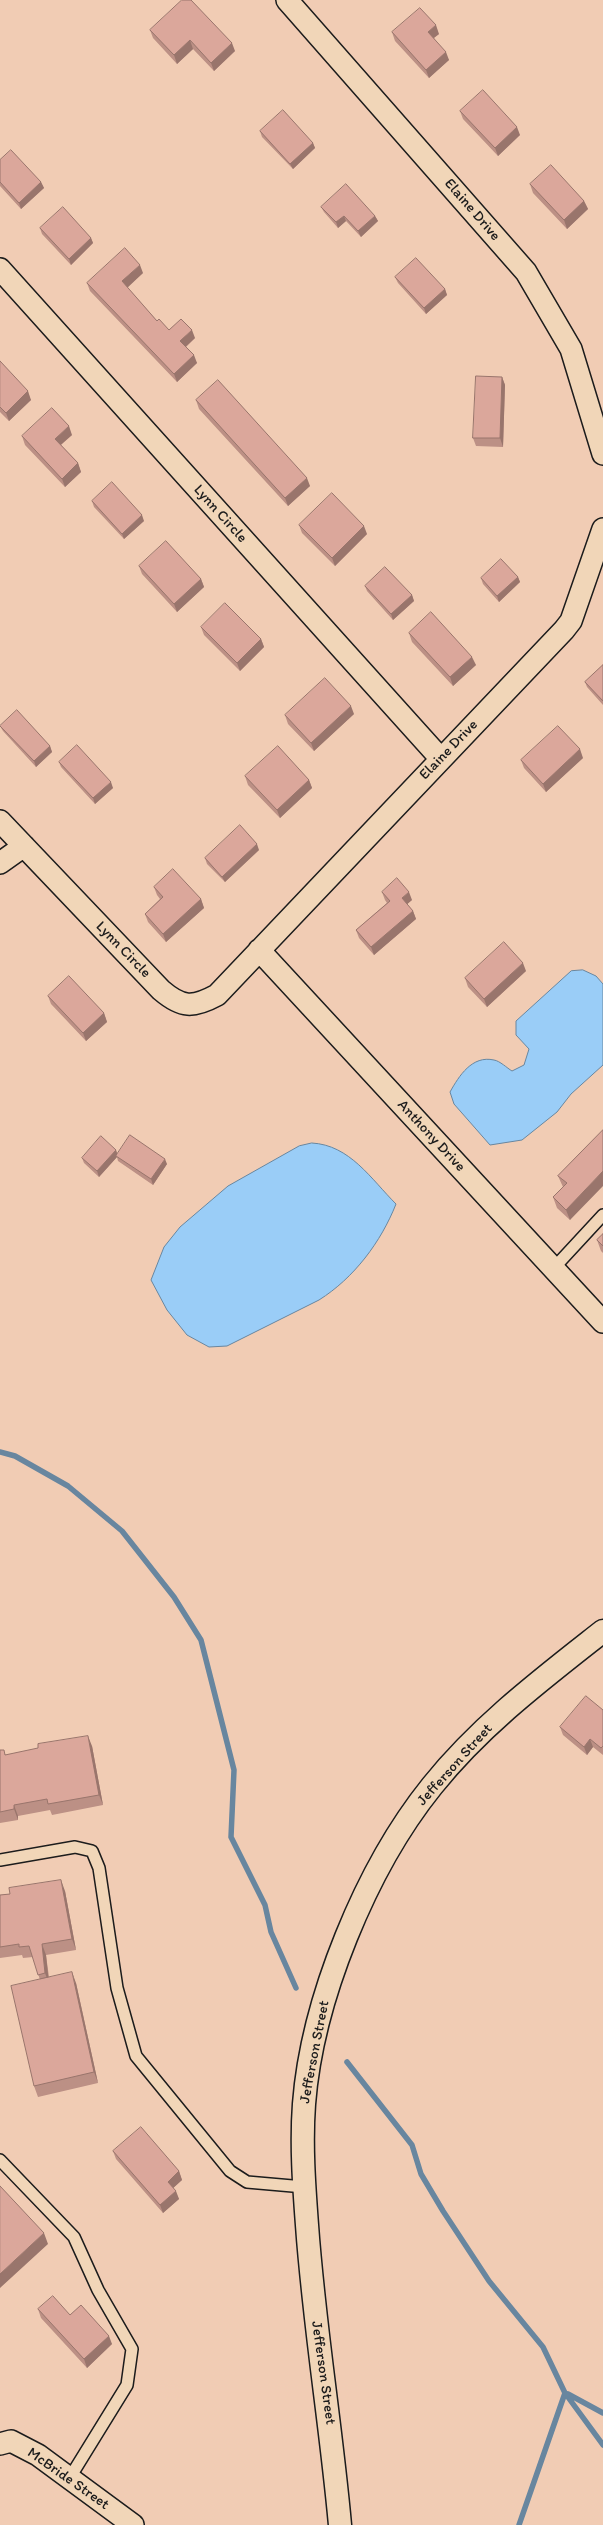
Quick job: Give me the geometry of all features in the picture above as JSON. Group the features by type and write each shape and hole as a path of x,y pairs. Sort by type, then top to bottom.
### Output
{"street":[{"name":"Elaine Drive","path":"287,0 526,272 571,349 603,454"},
{"name":"Lynn Circle","path":"0,269 441,759"},
{"name":"Elaine Drive","path":"259,950 571,621 603,529"},
{"name":"Lynn Circle","path":"0,821 173,1000 188,1005 202,1003 217,995 259,950"},
{"path":"0,863 24,846"},
{"name":"Anthony Drive","path":"259,950 603,1322"},
{"name":"Jefferson Street","path":"340,2525 332,2443 312,2292 304,2187 304,2105 321,2007 358,1910 405,1823 431,1787 456,1758 513,1702 603,1631"},
{"name":"McBride Street","path":"0,2444 11,2441 38,2455 133,2525"}],"lane":[{"path":"553,1269 603,1215"},
{"path":"0,1860 75,1847 92,1851 99,1868 117,1988 136,2056 230,2172 247,2182 304,2187"},
{"path":"0,2160 74,2237 98,2290 132,2349 127,2385 69,2479"}],"water":[{"path":"583,970 596,976 603,984 603,1065 571,1094 557,1112 522,1140 490,1145 454,1104 450,1092 467,1068 479,1061 486,1059 494,1060 512,1071 524,1065 529,1049 516,1035 516,1021 571,971"},
{"path":"312,1143 325,1145 338,1150 349,1157 368,1174 396,1204 383,1232 355,1270 332,1291 319,1300 227,1346 209,1347 187,1335 167,1310 151,1280 164,1247 180,1227 228,1186 299,1146"}],"building":[{"path":"182,0 191,0 232,43 211,63 190,40 174,55 150,30"},
{"path":"420,8 436,25 428,32 446,52 426,70 392,32"},
{"path":"483,90 517,127 495,148 460,111"},
{"path":"283,110 313,143 290,164 260,131"},
{"path":"11,150 41,182 19,203 0,182 0,160"},
{"path":"551,165 584,201 564,220 530,184"},
{"path":"346,184 375,216 358,231 344,216 336,222 321,207"},
{"path":"63,207 91,238 69,259 40,228"},
{"path":"125,248 140,265 122,281 157,321 159,319 169,330 181,319 192,330 180,341 194,355 174,374 87,283"},
{"path":"416,258 445,289 424,308 395,277"},
{"path":"0,361 28,391 6,413 0,407"},
{"path":"476,376 502,377 500,438 473,438"},
{"path":"218,380 307,478 285,498 196,400"},
{"path":"52,408 69,426 55,439 78,463 62,479 22,436"},
{"path":"112,482 142,515 122,534 92,501"},
{"path":"332,493 364,526 332,558 299,525"},
{"path":"166,541 201,579 174,604 139,566"},
{"path":"501,559 518,577 497,596 481,578"},
{"path":"385,567 412,595 391,614 365,586"},
{"path":"225,603 261,639 237,663 201,627"},
{"path":"431,612 472,657 450,677 409,633"},
{"path":"603,665 603,701 585,682"},
{"path":"325,678 351,706 311,743 285,715"},
{"path":"17,710 50,746 34,761 0,726"},
{"path":"558,726 580,749 543,784 521,760"},
{"path":"77,745 111,782 93,798 59,762"},
{"path":"278,746 309,780 277,810 245,776"},
{"path":"240,825 257,844 222,877 205,858"},
{"path":"173,869 201,899 163,934 145,914 163,897 154,887"},
{"path":"397,878 409,892 402,898 413,911 371,947 356,930 390,901 382,892"},
{"path":"504,942 523,963 484,999 465,978"},
{"path":"69,976 104,1013 83,1033 48,996"},
{"path":"603,1130 603,1171 566,1210 553,1197 567,1183 558,1176"},
{"path":"130,1135 165,1159 151,1179 116,1156"},
{"path":"101,1136 116,1150 97,1171 82,1158"},
{"path":"603,1234 603,1246 597,1240"},
{"path":"586,1696 603,1710 603,1746 601,1748 590,1739 584,1747 560,1727"},
{"path":"88,1736 99,1795 48,1804 47,1799 14,1805 14,1809 0,1812 0,1750 4,1750 5,1755 38,1748 38,1744"},
{"path":"61,1880 72,1939 42,1944 45,1973 38,1975 29,1946 19,1947 19,1944 0,1947 0,1895 10,1894 9,1888"},
{"path":"72,1972 94,2072 34,2086 11,1986"},
{"path":"141,2127 179,2171 168,2182 176,2191 160,2205 113,2151"},
{"path":"0,2186 44,2233 0,2274"},
{"path":"53,2296 70,2315 81,2305 109,2336 84,2359 38,2309"}],"waterway":[{"path":"0,1452 15,1456 68,1486 122,1531 174,1597 201,1640 234,1770 231,1837 265,1905 271,1932 296,1988"},
{"path":"347,2062 412,2145 421,2174 443,2211 489,2281 543,2347 565,2393 603,2445"},
{"path":"519,2525 565,2393"},
{"path":"568,2394 603,2413"}]}
